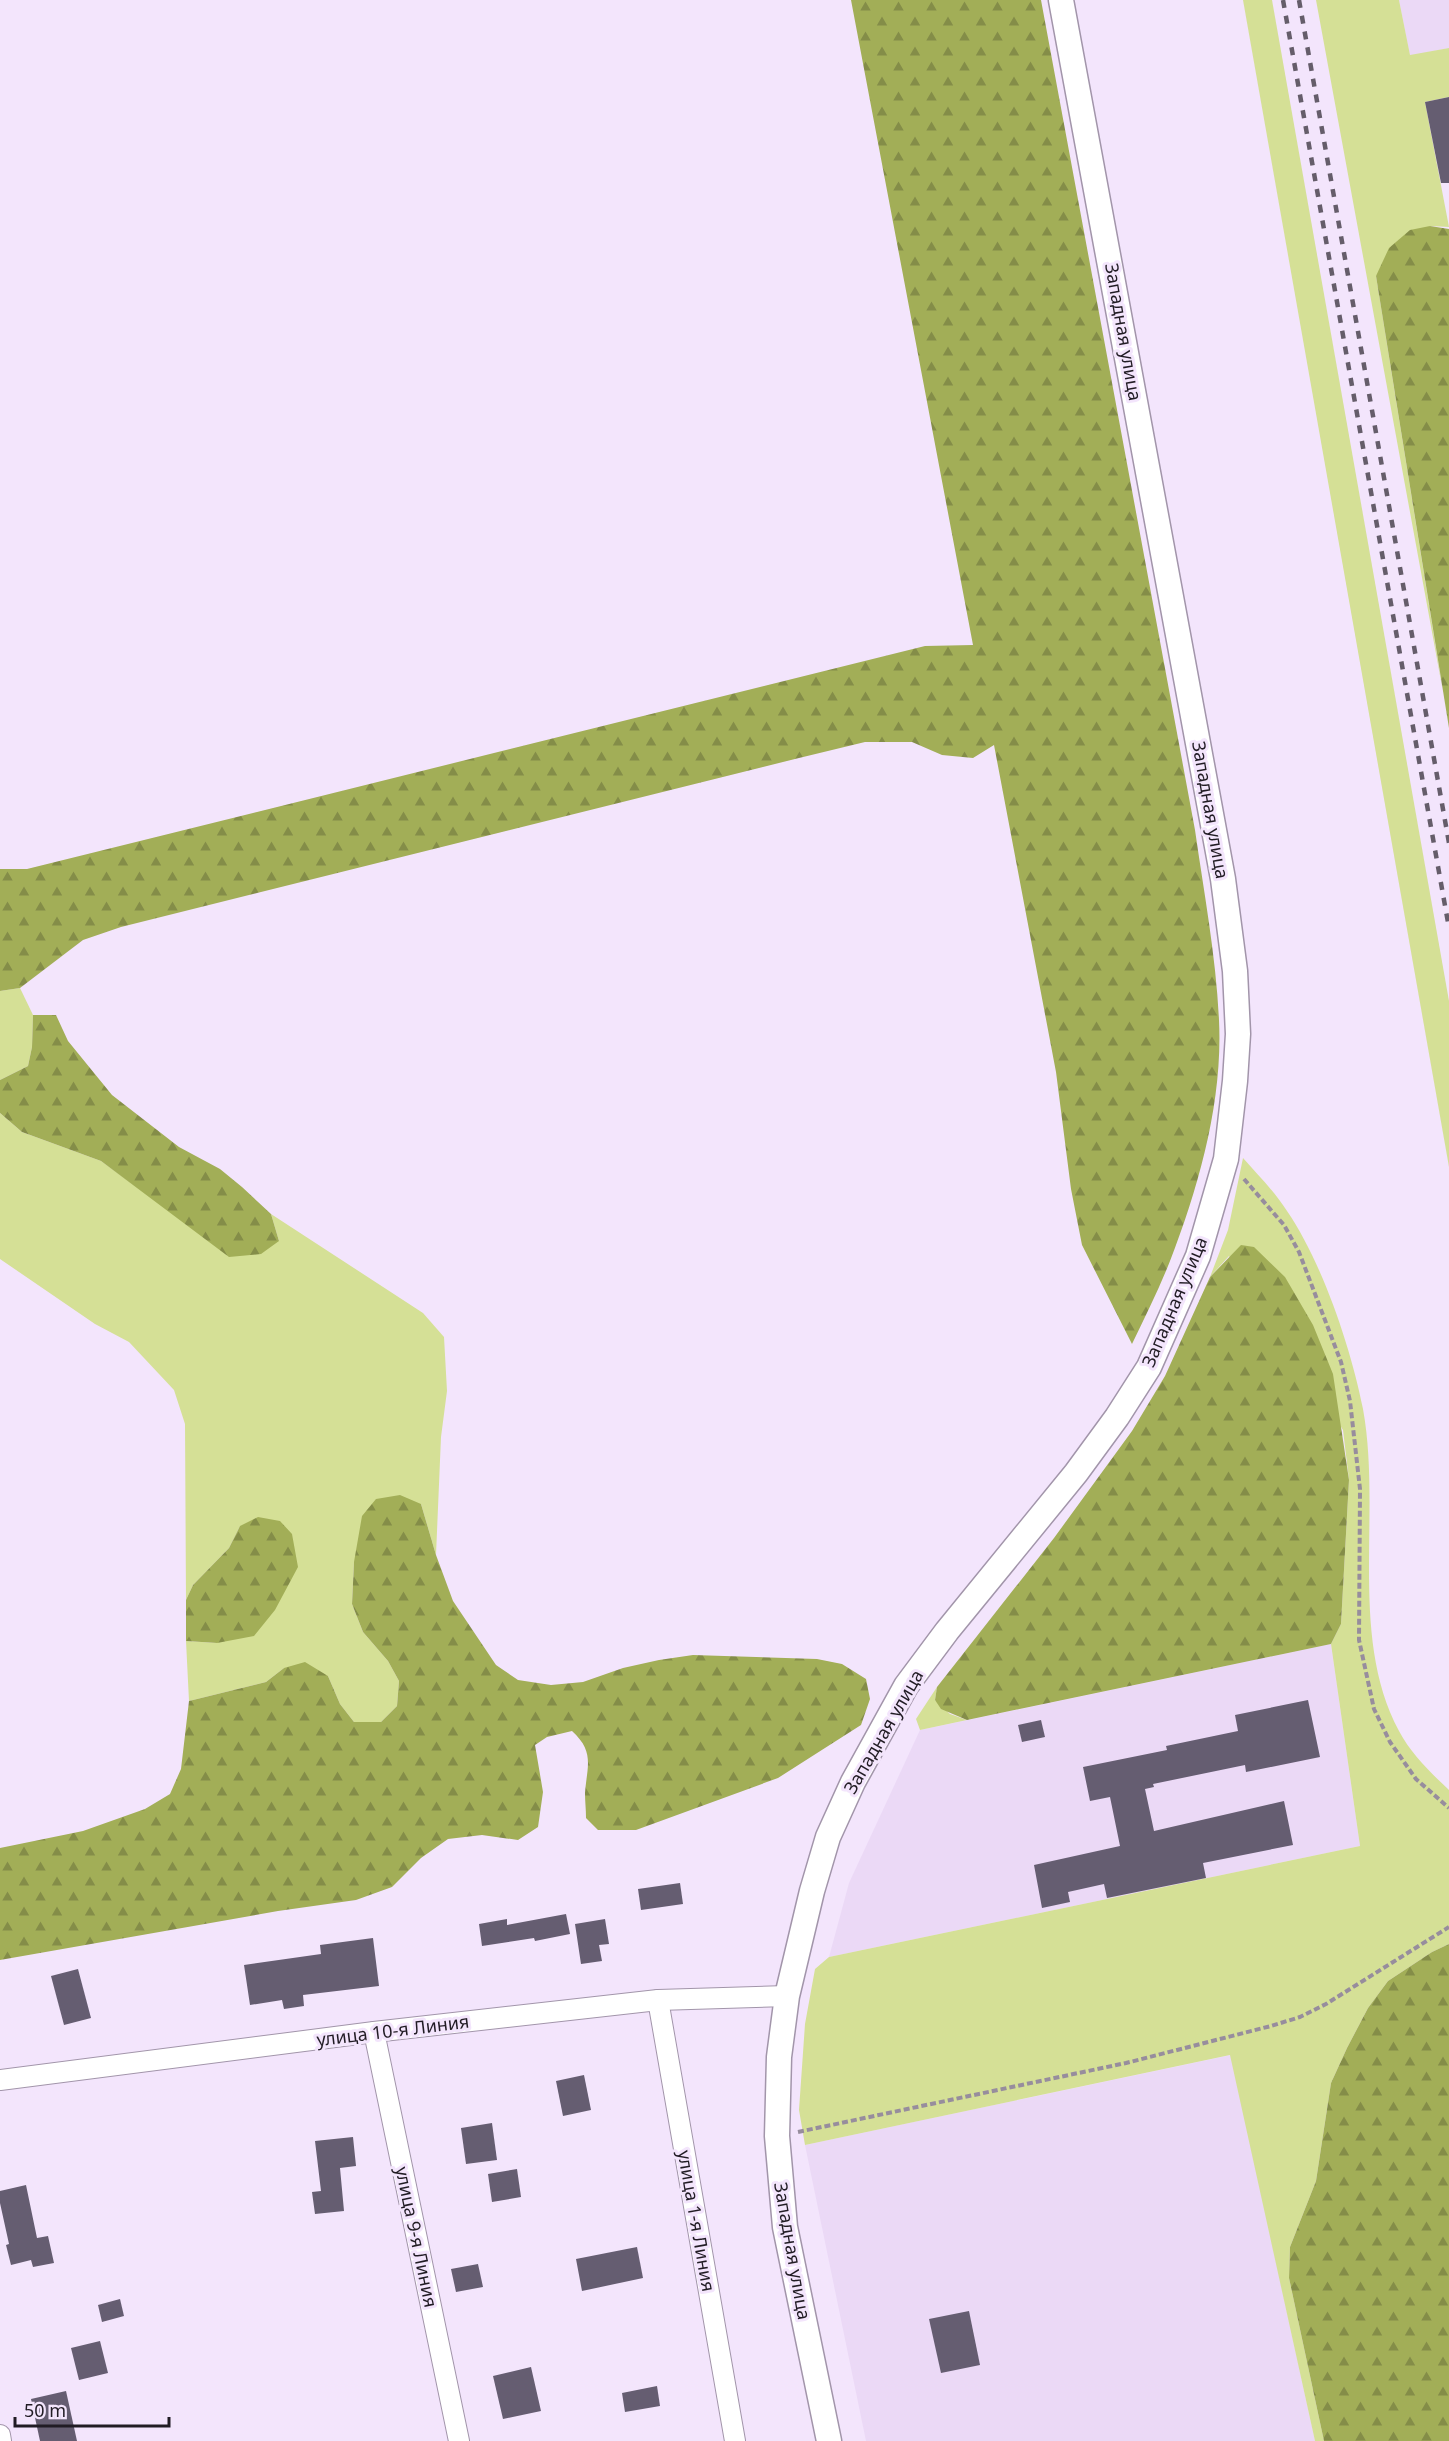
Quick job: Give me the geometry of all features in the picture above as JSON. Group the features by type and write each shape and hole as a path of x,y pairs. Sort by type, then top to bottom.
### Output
{"street":[{"name":"Западная улица","path":"829,2441 785,2227 777,2136 779,2057 787,1996 815,1880 828,1837 853,1782 906,1686 947,1630 1076,1473 1117,1417 1149,1367 1198,1256 1226,1159 1232,1115 1238,1034 1234,971 1223,879 1061,0"},
{"name":"улица 10-я Линия","path":"0,2080 374,2032 658,2000 787,1996"},
{"name":"улица 1-я Линия","path":"658,2000 735,2441"},
{"name":"улица 9-я Линия","path":"374,2032 459,2441"},
{"path":"0,2435 1,2441"}],"path":[{"path":"1226,1159 1284,1225 1299,1252 1341,1362 1350,1401 1360,1488 1359,1640 1365,1676 1374,1709 1390,1742 1416,1779 1449,1808"},
{"path":"777,2136 1126,2063 1271,2026 1300,2017 1326,2004 1449,1928"}],"shaded area":[{"path":"1399,0 1449,0 1449,48 1410,56"},
{"path":"1331,1644 1360,1846 829,1957 849,1883 920,1730"},
{"path":"1231,2055 1315,2441 866,2441 805,2145"}],"green space":[{"path":"851,0 1041,0 1195,830 1215,972 1219,1020 1219,1051 1213,1112 1199,1173 1170,1261 1132,1344 1082,1245 1071,1189 1056,1072 994,745 973,758 942,755 912,742 865,742 799,758 121,927 83,940 20,988 0,991 0,869 27,869 925,646 973,645"},
{"path":"1243,0 1272,0 1449,1001 1449,1167"},
{"path":"1316,0 1399,0 1410,55 1449,48 1449,97 1425,102 1449,227 1430,226 1376,276 1443,692"},
{"path":"1430,226 1449,229 1449,728 1376,276 1389,248 1410,230"},
{"path":"20,988 33,1015 32,1047 28,1066 0,1080 0,991"},
{"path":"33,1015 56,1015 68,1041 112,1095 179,1147 220,1169 242,1187 271,1214 279,1241 261,1254 229,1257 101,1161 22,1132 0,1113 0,1080 28,1066 32,1047"},
{"path":"0,1113 22,1132 101,1161 134,1185 279,1241 271,1214 423,1313 444,1337 447,1391 441,1437 436,1555 421,1504 354,1562 352,1604 363,1632 388,1661 399,1681 397,1706 381,1722 354,1722 340,1704 328,1676 284,1668 266,1682 189,1701 186,1641 217,1643 240,1526 229,1548 193,1585 186,1600 185,1424 174,1390 129,1342 95,1324 0,1259"},
{"path":"1243,1158 1277,1197 1300,1232 1323,1280 1343,1333 1358,1385 1368,1449 1370,1615 1375,1655 1384,1694 1404,1739 1428,1770 1449,1790 1449,1944 1432,1952 1388,1981 1368,2008 1347,2048 1331,2083 1316,2181 1290,2247 1289,2278 1324,2441 1315,2441 1230,2055 805,2145 799,2110 805,2024 815,1969 829,1957 1360,1846 1331,1644 1341,1624 1349,1480 1343,1430 1229,1256 1210,1277 1228,1230"},
{"path":"1241,1245 1254,1247 1285,1277 1313,1325 1333,1374 1349,1480 1341,1624 1331,1644 967,1720 941,1709 935,1700 937,1687 1054,1538 1132,1431 1165,1376 1210,1277"},
{"path":"400,1495 421,1504 453,1601 496,1665 518,1680 551,1685 583,1682 623,1668 693,1655 817,1659 842,1664 866,1679 870,1699 861,1725 778,1778 636,1830 598,1830 586,1818 585,1793 588,1760 584,1746 572,1731 547,1737 535,1745 543,1792 538,1827 518,1840 482,1835 448,1839 421,1858 392,1887 356,1900 278,1911 0,1960 0,1848 83,1831 145,1809 170,1794 181,1769 189,1701 266,1682 284,1668 305,1662 328,1676 340,1704 354,1722 381,1722 397,1706 399,1681 388,1661 363,1632 352,1604 354,1562 362,1516 376,1499"},
{"path":"258,1517 280,1521 292,1534 298,1567 275,1610 254,1636 217,1643 186,1641 186,1600 193,1585 229,1548 240,1526"},
{"path":"937,1687 935,1700 950,1714 967,1720 920,1730 916,1719"},
{"path":"1449,1944 1449,2441 1324,2441 1289,2278 1290,2247 1316,2181 1331,2083 1368,2008 1388,1981 1432,1952"}],"building":[{"path":"1449,97 1449,183 1441,183 1425,102"},
{"path":"1308,1700 1320,1757 1246,1772 1245,1765 1153,1784 1154,1787 1145,1789 1154,1831 1284,1801 1293,1845 1203,1863 1206,1878 1107,1898 1104,1884 1068,1892 1070,1902 1042,1908 1034,1865 1120,1846 1110,1797 1090,1801 1083,1767 1167,1750 1166,1746 1238,1731 1235,1715"},
{"path":"1041,1720 1045,1737 1022,1742 1018,1725"},
{"path":"680,1883 683,1904 641,1910 638,1889"},
{"path":"566,1914 570,1934 535,1941 534,1938 482,1946 479,1924 507,1919 507,1925"},
{"path":"605,1919 609,1944 599,1945 602,1961 581,1964 575,1924"},
{"path":"373,1938 379,1986 303,1995 304,2006 284,2009 282,2000 250,2005 244,1965 321,1954 320,1945"},
{"path":"78,1969 91,2018 64,2025 51,1976"},
{"path":"584,2075 591,2110 563,2116 556,2081"},
{"path":"492,2123 497,2160 466,2164 461,2128"},
{"path":"353,2137 356,2166 340,2168 344,2211 315,2214 312,2192 321,2191 315,2141"},
{"path":"517,2169 521,2197 492,2202 488,2174"},
{"path":"26,2185 37,2238 48,2236 54,2263 33,2267 31,2260 11,2265 6,2245 9,2244 0,2203 0,2191"},
{"path":"637,2247 643,2278 582,2291 576,2259"},
{"path":"478,2264 483,2287 456,2292 451,2269"},
{"path":"120,2299 124,2316 102,2322 98,2305"},
{"path":"969,2311 980,2365 941,2373 929,2319"},
{"path":"100,2341 108,2373 79,2380 71,2348"},
{"path":"531,2367 541,2411 503,2419 493,2376"},
{"path":"657,2386 660,2406 625,2412 622,2393"},
{"path":"66,2391 77,2441 40,2441 31,2399"}],"railway":[{"path":"1283,0 1449,928"},
{"path":"1299,0 1449,843"}]}
